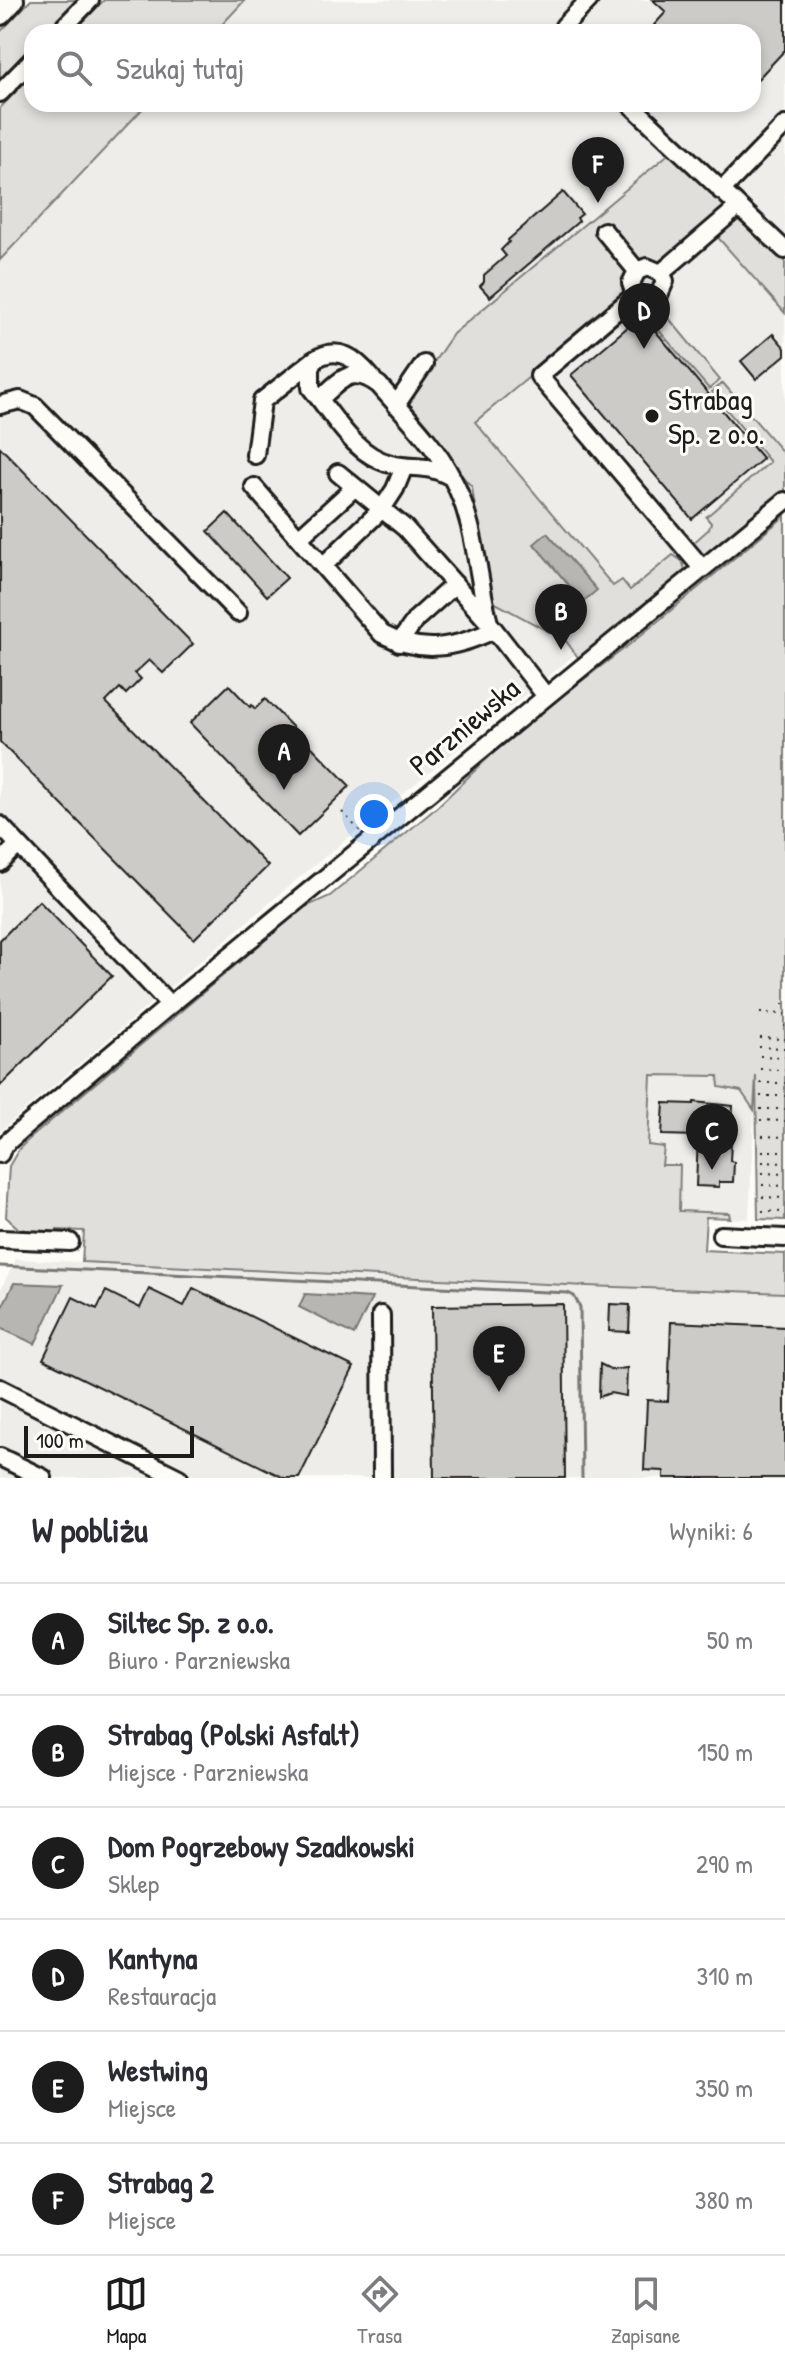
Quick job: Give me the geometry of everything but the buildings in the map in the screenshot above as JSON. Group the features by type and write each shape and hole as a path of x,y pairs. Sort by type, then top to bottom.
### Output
{"highway":[{"path":"0,13 12,0"}],"street":[{"path":"67,24 90,0"},
{"path":"566,24 589,0"},
{"path":"0,93 24,68"},
{"path":"638,112 785,250"},
{"path":"721,191 785,125"},
{"path":"661,273 738,207"},
{"path":"604,231 637,271"},
{"path":"647,267 661,273 665,281 658,297 648,300 635,295 631,283 637,271 647,267"},
{"path":"635,295 539,376 699,571"},
{"path":"255,455 262,401 314,360 328,354 341,353 358,362 439,456 452,478 461,497 472,537 492,627"},
{"path":"314,360 311,388 360,448 372,458 404,467 424,466 452,478"},
{"path":"396,405 424,364"},
{"path":"320,399 349,375 369,377 379,385"},
{"path":"0,405 20,400 35,406 238,613"},
{"path":"323,566 382,509 404,467"},
{"path":"338,473 405,528 492,627 545,695"},
{"path":"254,487 382,634 413,647 453,647 492,627"},
{"path":"299,538 355,487"},
{"name":"Parzniewska","path":"0,1154 3,1146 170,1005 785,501"},
{"path":"675,547 699,571"},
{"path":"399,643 416,619 455,584"},
{"path":"0,825 170,1005"},
{"path":"0,863 18,845"},
{"path":"721,1235 785,1238"},
{"path":"0,1239 70,1242"},
{"path":"381,1315 382,1478"},
{"path":"0,1388 179,1478"},
{"path":"0,1457 43,1478"}],"path":[{"path":"342,812 360,831"},
{"path":"760,1013 785,1014"},
{"path":"760,1038 785,1039"},
{"path":"759,1047 785,1048"},
{"path":"760,1056 785,1057"},
{"path":"760,1069 785,1070"},
{"path":"760,1083 785,1083"},
{"path":"760,1096 785,1096"},
{"path":"760,1109 785,1109"},
{"path":"760,1120 785,1121"},
{"path":"762,1136 785,1137"},
{"path":"762,1151 785,1151"},
{"path":"762,1162 785,1163"},
{"path":"762,1173 785,1174"},
{"path":"762,1185 785,1186"},
{"path":"762,1197 785,1198"},
{"path":"762,1211 785,1212"}],"shaded area":[{"path":"31,0 82,0 59,24 24,24 24,60 0,85 0,32"},
{"path":"104,0 245,0 222,24 81,24"},
{"path":"245,0 785,0 785,485 301,876 0,1131 0,260 139,112 761,112 761,24 222,24"},
{"path":"24,83 24,112 139,112 0,260 0,108"},
{"path":"672,151 729,204 726,212 660,267 651,263 629,294 475,422 613,586 622,580 630,590 673,555 682,561 686,572 580,660 566,641 488,599 472,487 402,409 453,334"},
{"path":"732,217 743,218 785,258 785,313 714,233"},
{"path":"662,310 720,380 709,389 650,320"},
{"path":"723,383 785,455 785,492 704,559 691,545 709,529 711,523 706,517 770,462 712,392"},
{"path":"785,516 785,1220 758,1219 756,1075 754,1110 741,1091 719,1087 718,1076 651,1075 648,1145 664,1147 662,1165 680,1165 679,1211 729,1213 730,1218 706,1217 704,1250 785,1254 785,1293 82,1262 84,1231 57,1230 57,1234 19,1229 6,1217 9,1166 27,1141 303,908 330,896 436,808 517,730 629,645"},
{"path":"547,533 597,590 583,602 534,544"},
{"path":"651,1068 756,1072 749,1219 646,1214"},
{"path":"16,1259 785,1293 785,1478 0,1478 0,1291"},
{"path":"14,1283 63,1285 35,1344 0,1328 0,1311"},
{"path":"305,1294 372,1298 354,1335 299,1307"}],"waterway":[{"path":"0,1266 568,1293 574,1296 580,1307 582,1478"}],"place":[{"name":"Strabag 2","path":"598,203"},
{"name":"Kantyna","path":"644,349"},
{"name":"Strabag Sp. z o.o.","path":"652,416"},
{"name":"Strabag (Polski Asfalt)","path":"561,650"},
{"name":"Siltec Sp. z o.o.","path":"284,790"},
{"name":"Dom Pogrzebowy Szadkowski","path":"712,1170"},
{"name":"Westwing","path":"499,1392"}]}
